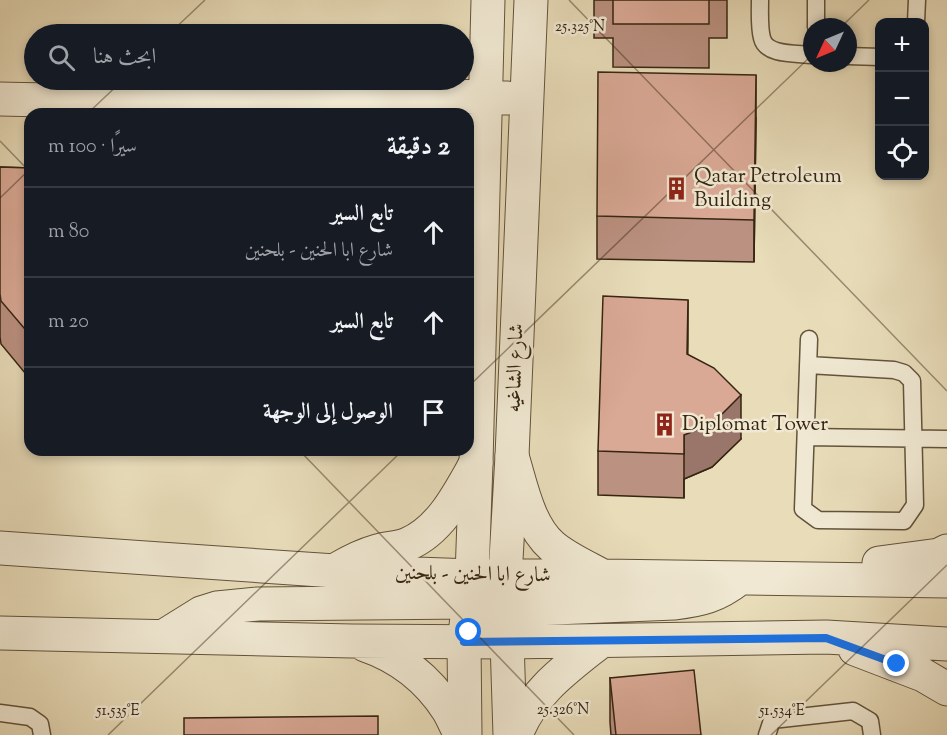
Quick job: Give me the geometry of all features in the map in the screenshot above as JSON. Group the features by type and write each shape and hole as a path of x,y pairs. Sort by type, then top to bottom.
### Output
{"street":[{"name":"شارع الشاغيه","path":"463,735 464,642 470,589 476,463 488,0"},
{"name":"شارع الشاغيه","path":"510,735 505,577 531,0"},
{"path":"0,99 125,101 307,96 527,99"},
{"path":"512,456 530,513 542,534 551,545 602,576"},
{"path":"335,571 357,557 407,544 424,535 455,501 476,463"},
{"name":"شارع ابا الحنين - بلحنين","path":"0,548 335,571 470,589 505,577 602,576 947,581"},
{"path":"845,579 870,564 939,555 947,551"},
{"path":"464,642 476,623 495,612 701,600 725,590 741,578"},
{"path":"164,636 201,613 216,608 470,589"},
{"path":"0,633 464,642 826,638 947,644"},
{"path":"826,638 897,664 947,689"},
{"path":"352,641 382,651 409,666 432,688 463,735"},
{"path":"516,735 529,706 544,688 561,671 601,641"}],"lane":[{"path":"760,0 762,39 768,47 778,52 803,54"},
{"path":"816,0 816,18"},
{"path":"916,18 917,0"},
{"path":"857,56 875,57"},
{"path":"808,365 894,370 904,373 912,381 915,505 904,521 818,520 803,509 806,437 808,365 809,339"},
{"path":"806,437 947,440"},
{"path":"767,735 772,720 854,711 870,721 872,735"},
{"path":"0,713 30,717 40,724 42,735"}],"building":[{"path":"613,0 709,0 709,24 613,24"},
{"name":"Qatar Petroleum Building","path":"598,72 756,75 754,220 597,216"},
{"path":"0,167 24,168 24,328 1,301"},
{"name":"Diplomat Tower","path":"603,296 688,300 687,354 714,368 741,395 712,424 684,435 684,454 598,451"},
{"path":"694,670 701,735 616,735 610,678"},
{"path":"378,716 378,735 184,735 184,718"}],"place":[{"name":"Qatar Petroleum Building","path":"676,189"},
{"name":"Diplomat Tower","path":"664,425"}],"route":[{"path":"469,632 464,642 826,638 897,664"}]}
